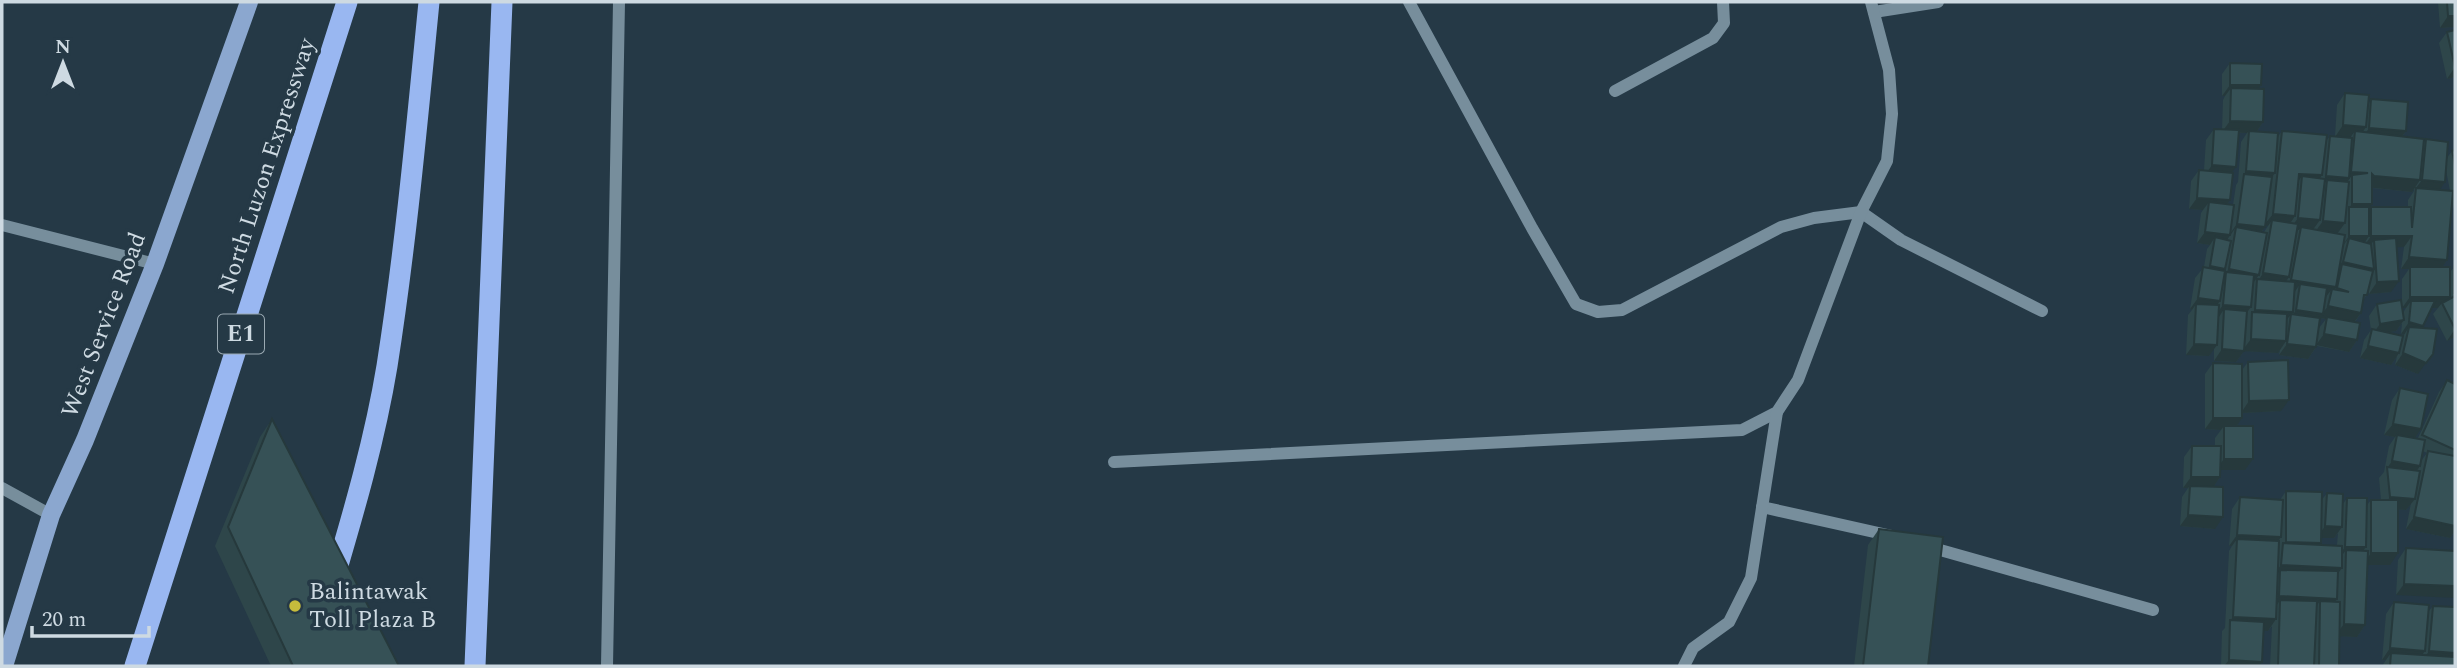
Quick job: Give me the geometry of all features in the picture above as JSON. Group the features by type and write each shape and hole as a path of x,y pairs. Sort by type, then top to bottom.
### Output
{"highway":[{"name":"North Luzon Expressway","path":"135,666 346,2"},
{"path":"327,602 358,499 387,368 412,180 429,2"},
{"path":"475,666 502,2"}],"main road":[{"name":"West Service Road","path":"4,666 51,514 85,440 155,264 249,2"}],"lane":[{"path":"607,666 619,2"},
{"path":"1409,2 1576,304 1598,312 1622,310 1781,227 1814,218 1861,212 1901,240 2042,311"},
{"path":"1615,91 1713,38 1724,23 1723,2"},
{"path":"1684,666 1693,648 1728,622 1751,578 1777,412 1798,380 1861,212 1888,162 1892,114 1889,71 1872,7 1938,2"},
{"path":"2,225 155,264"},
{"path":"1114,462 1742,430 1777,412"},
{"path":"2,488 51,514"},
{"path":"1762,507 1895,537 2153,610"}],"building":[{"path":"2447,2 2455,2 2455,16 2448,16"},
{"path":"2455,30 2455,67 2447,32"},
{"path":"2230,63 2262,64 2261,85 2230,85"},
{"path":"2231,88 2264,89 2263,122 2230,121"},
{"path":"2345,93 2369,95 2366,127 2343,125"},
{"path":"2371,99 2408,102 2406,131 2369,128"},
{"path":"2214,129 2239,130 2236,167 2212,165"},
{"path":"2249,131 2278,133 2275,173 2246,171"},
{"path":"2282,131 2327,135 2322,175 2299,174 2295,216 2273,214"},
{"path":"2355,131 2424,139 2420,180 2372,174 2372,204 2352,204 2352,175 2368,173 2351,172"},
{"path":"2330,136 2352,138 2349,178 2326,176"},
{"path":"2426,139 2448,142 2445,182 2422,180"},
{"path":"2199,170 2233,173 2230,200 2197,198"},
{"path":"2244,174 2272,177 2265,227 2237,224"},
{"path":"2302,176 2325,179 2320,220 2298,218"},
{"path":"2327,180 2349,182 2345,223 2323,221"},
{"path":"2416,188 2453,191 2447,260 2409,257 2412,236 2371,236 2371,207 2411,207 2412,228"},
{"path":"2209,202 2234,205 2230,235 2205,232"},
{"path":"2349,207 2369,207 2369,236 2349,236"},
{"path":"2272,220 2298,224 2289,277 2263,273"},
{"path":"2236,227 2267,233 2259,275 2229,269"},
{"path":"2301,227 2345,235 2336,287 2291,280"},
{"path":"2215,237 2231,241 2225,269 2210,266"},
{"path":"2349,238 2371,244 2374,269 2343,262"},
{"path":"2396,238 2399,281 2377,282 2374,240"},
{"path":"2342,264 2373,271 2361,313 2328,306 2332,289 2349,292 2337,288"},
{"path":"2203,267 2225,271 2220,301 2198,298"},
{"path":"2410,267 2450,267 2450,297 2410,297"},
{"path":"2226,272 2254,275 2251,307 2223,305"},
{"path":"2257,279 2295,282 2293,312 2255,310"},
{"path":"2300,284 2327,288 2323,314 2296,310"},
{"path":"2455,296 2455,329 2442,303"},
{"path":"2401,300 2404,320 2380,324 2377,304"},
{"path":"2411,301 2435,301 2423,326 2409,322"},
{"path":"2196,304 2219,305 2217,345 2194,344"},
{"path":"2224,309 2247,311 2244,351 2222,349"},
{"path":"2252,312 2287,314 2286,341 2251,339"},
{"path":"2291,314 2320,318 2316,347 2287,344"},
{"path":"2327,317 2360,323 2357,340 2324,334"},
{"path":"2409,327 2437,329 2433,354 2426,363 2403,353"},
{"path":"2372,329 2403,336 2399,353 2368,346"},
{"path":"2288,360 2289,400 2249,401 2248,362"},
{"path":"2213,363 2242,364 2242,418 2213,418"},
{"path":"2447,380 2455,384 2455,450 2422,435"},
{"path":"2400,388 2428,394 2421,429 2393,424"},
{"name":"Balintawak Toll Plaza B","path":"272,419 399,666 293,666 228,527"},
{"path":"2224,426 2253,426 2253,459 2224,459"},
{"path":"2397,435 2425,440 2420,466 2392,461"},
{"path":"2192,446 2221,446 2220,477 2191,477"},
{"path":"2428,451 2455,456 2455,526 2414,517"},
{"path":"2387,467 2420,471 2415,499 2390,497"},
{"path":"2190,486 2223,487 2223,517 2188,515"},
{"path":"2286,491 2322,492 2321,543 2286,542"},
{"path":"2327,493 2343,494 2342,527 2325,526"},
{"path":"2240,497 2283,500 2281,537 2237,535"},
{"path":"2347,498 2367,498 2366,547 2345,547"},
{"path":"2371,500 2398,500 2398,553 2371,553"},
{"path":"1879,529 1943,537 1928,666 1863,666"},
{"path":"2237,539 2279,541 2276,619 2233,617"},
{"path":"2283,543 2342,546 2342,568 2281,565"},
{"path":"2406,548 2455,551 2455,586 2404,584"},
{"path":"2346,550 2368,551 2365,625 2344,624"},
{"path":"2280,570 2338,571 2337,599 2279,596"},
{"path":"2280,600 2317,601 2314,666 2278,666"},
{"path":"2320,601 2340,602 2339,666 2319,666"},
{"path":"2394,602 2429,605 2425,651 2390,648"},
{"path":"2433,606 2455,607 2455,653 2429,651"},
{"path":"2230,620 2264,622 2262,662 2229,660"},
{"path":"2391,653 2455,657 2455,666 2390,666"}],"place":[{"name":"Balintawak Toll Plaza B","path":"295,606"}]}
